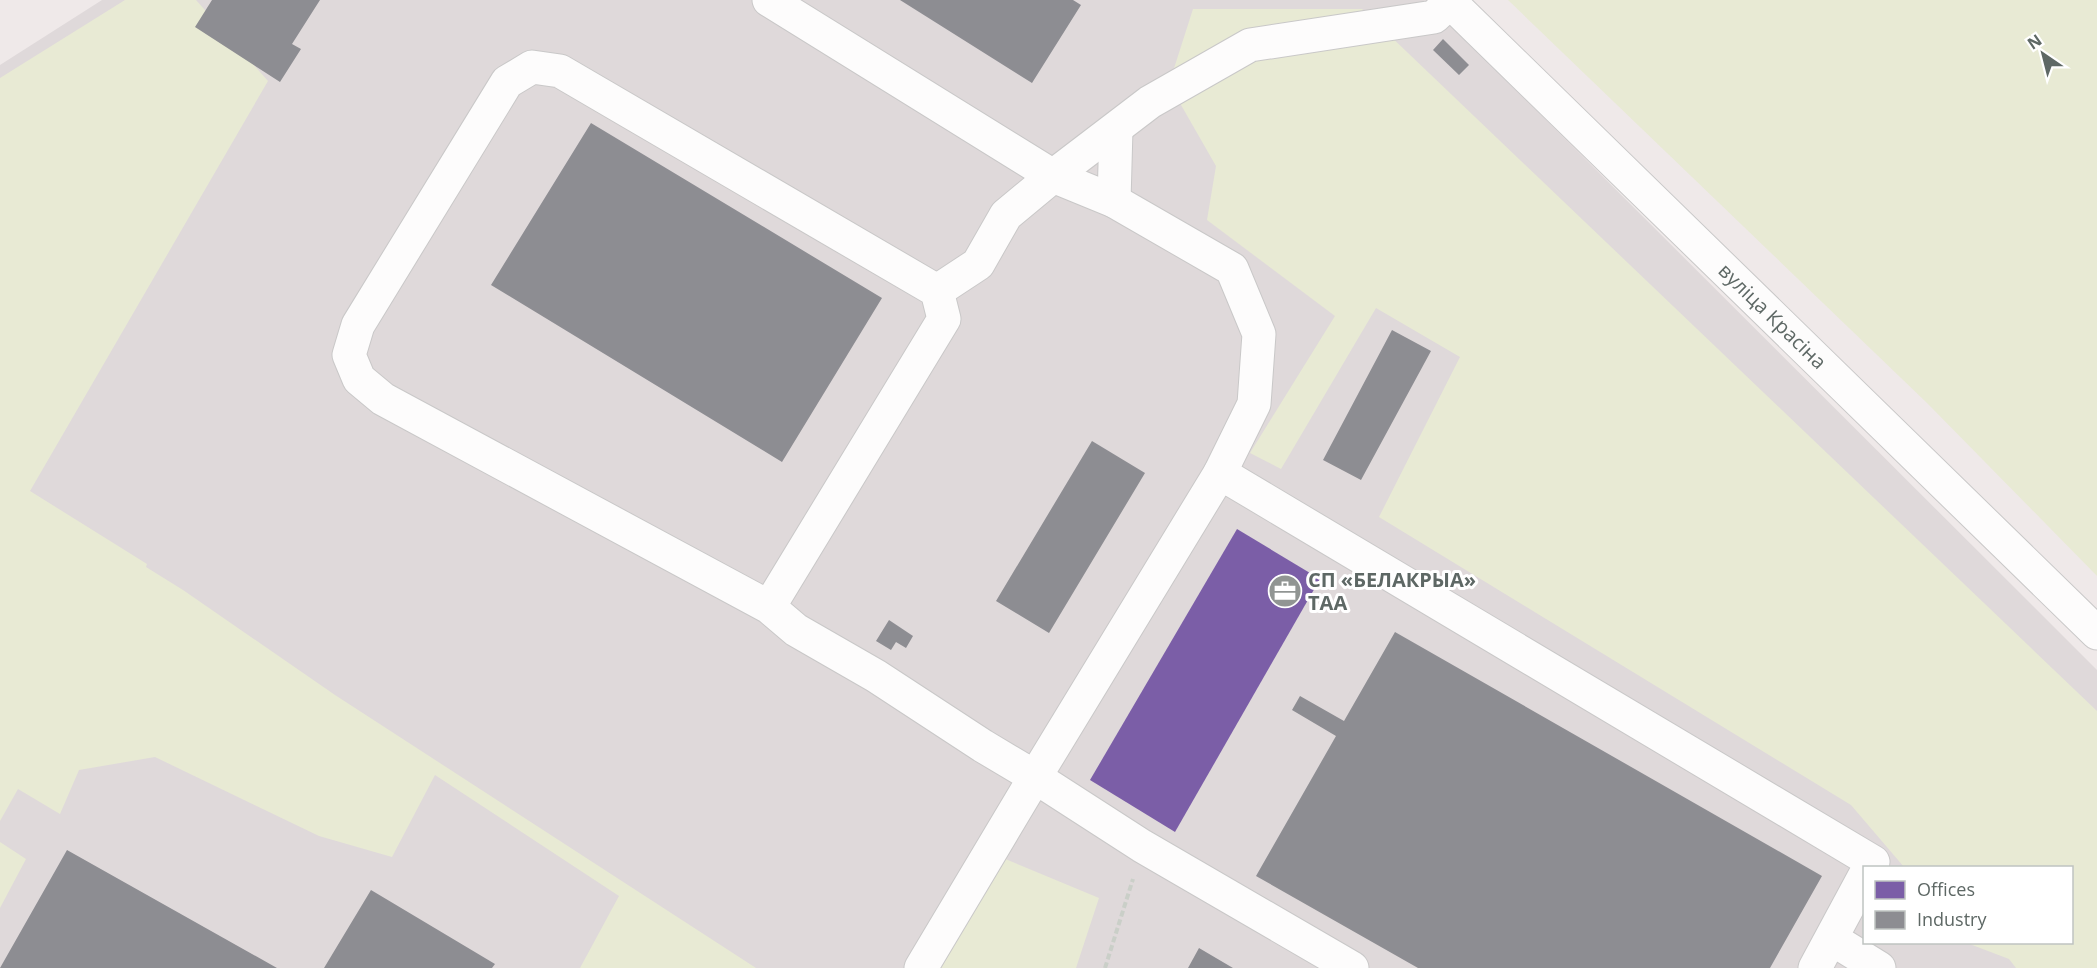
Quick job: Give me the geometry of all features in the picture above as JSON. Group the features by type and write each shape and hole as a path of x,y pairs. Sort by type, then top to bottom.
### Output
{"street":[{"path":"769,0 1053,176 1114,201 1232,269 1258,334 1254,404 1220,473 921,968"},
{"path":"937,291 978,264 1005,215 1053,176 1150,102 1250,45 1434,17 1449,1"},
{"name":"вуліца Красіна","path":"1449,1 2097,633"},
{"path":"769,607 944,319 937,291 560,71 532,67 507,82 358,325 349,355 359,378 383,399 769,607 796,630 876,676 1142,846 1352,968"},
{"path":"1114,201 1116,129"},
{"path":"1220,473 1873,862 1871,866"},
{"path":"1815,968 1863,879"},
{"path":"1832,939 1879,968"}],"path":[{"path":"1105,968 1142,846"}],"shaded area":[{"path":"102,0 1426,0 2097,670 2097,968 0,968 0,65"}],"green space":[{"path":"125,0 196,0 268,81 30,491 147,564 146,567 335,695 756,968 580,968 619,896 435,775 392,857 319,836 155,757 79,770 60,814 18,789 0,821 0,78"},
{"path":"1508,0 2097,0 2097,576 1927,403"},
{"path":"1193,9 1362,9 2097,711 2097,968 2016,968 2009,959 1970,944 2073,944 2073,866 1903,866 1851,805 1379,517 1460,357 1376,308 1281,469 1250,453 1335,316 1207,220 1216,166 1169,84"},
{"path":"0,842 26,859 0,908"},
{"path":"1003,858 1099,898 1076,968 941,968"}],"building: Offices":[{"path":"1237,529 1320,579 1175,832 1090,780"}],"building: Industry":[{"path":"212,0 320,0 292,44 301,49 280,82 195,27"},
{"path":"900,0 1073,0 1081,5 1032,83"},
{"path":"1443,39 1469,65 1459,75 1433,50"},
{"path":"591,123 882,298 782,462 491,285"},
{"path":"1392,330 1431,351 1361,480 1323,460"},
{"path":"1092,441 1145,473 1049,633 996,601"},
{"path":"889,620 913,636 906,648 896,642 891,650 876,641"},
{"path":"1395,632 1822,876 1770,968 1418,968 1256,876 1336,736 1292,710 1300,696 1344,721"},
{"path":"67,850 277,968 0,968"},
{"path":"371,890 495,964 492,968 324,968"},
{"path":"1199,948 1233,968 1188,968"}],"place":[{"name":"СП «БЕЛАКРЫА» ТАА","path":"1285,591"}]}
